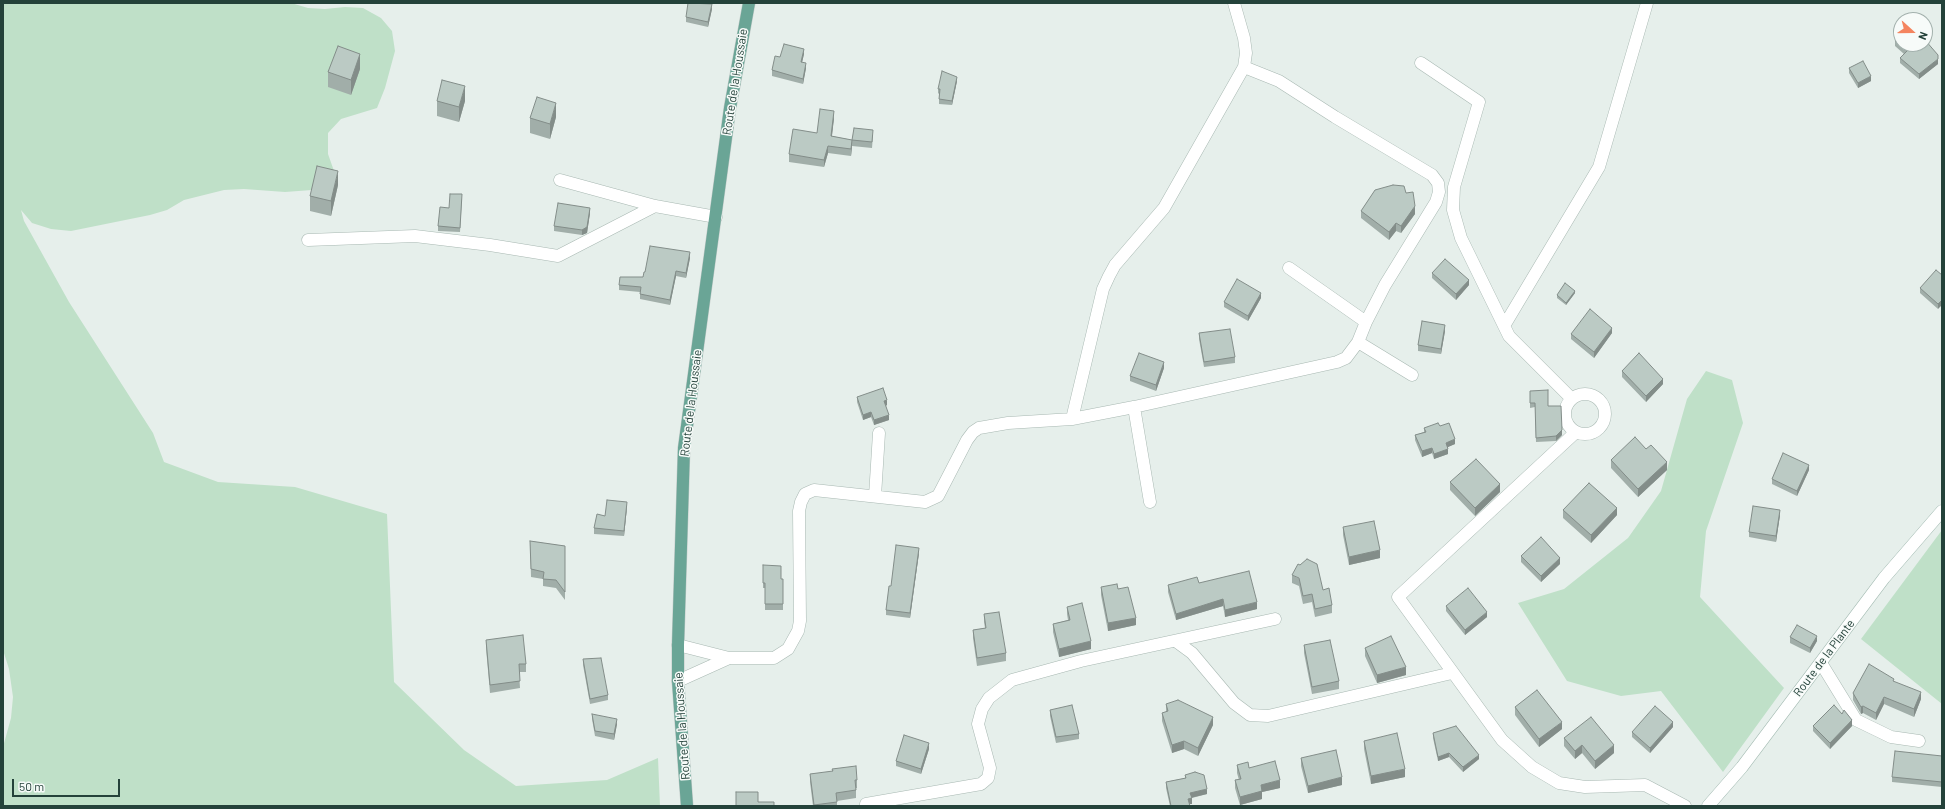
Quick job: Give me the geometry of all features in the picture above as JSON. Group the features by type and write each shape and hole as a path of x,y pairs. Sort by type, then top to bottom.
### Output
{"main road":[{"name":"Route de la Houssaie","path":"687,806 678,681 684,448 730,108 749,3"}],"street":[{"path":"1072,419 1103,289 1109,276 1115,265 1164,208 1244,67 1246,53 1244,38 1234,3"},
{"path":"1504,326 1599,167 1647,3"},
{"path":"1421,63 1478,102 1454,187 1453,210 1461,238 1509,336 1572,399"},
{"path":"678,645 729,658 774,658 788,649 798,631 800,621 799,511 805,494 814,490 925,502 933,499 943,488 968,440 973,432 979,428 1008,423 1072,419 1134,408 1337,362 1346,358 1358,342 1366,322 1385,285 1436,202 1439,192 1438,183 1432,175 1335,117 1279,81 1244,67"},
{"path":"560,180 655,206 716,217"},
{"path":"308,240 414,236 490,245 558,256 655,206"},
{"path":"1289,268 1366,322"},
{"path":"1358,342 1412,375"},
{"path":"1584,394 1597,398 1602,402 1606,415 1604,422 1596,432 1589,434 1576,432 1567,423 1565,417 1568,404 1572,399 1584,394"},
{"path":"1134,408 1150,502"},
{"path":"1576,432 1398,598 1502,740 1532,767 1559,783 1585,787 1645,785 1685,806"},
{"path":"875,496 879,433"},
{"name":"Route de la Plante","path":"1708,806 1742,767 1884,578 1942,511"},
{"path":"866,804 981,784 988,778 990,768 978,724 982,709 989,698 1012,680 1081,661 1177,642 1275,619"},
{"path":"1177,642 1192,653 1234,703 1250,715 1268,716 1452,673"},
{"path":"678,681 729,658"},
{"path":"1820,663 1856,720 1890,737 1919,741"}],"green space":[{"path":"3,3 291,3 308,8 363,8 381,18 392,31 395,51 385,88 377,108 341,119 328,133 328,154 334,171 325,189 285,192 244,189 224,190 184,200 167,210 150,215 71,231 51,229 32,223 21,210 24,221 69,302 153,433 164,462 218,482 295,487 387,514 394,682 464,750 516,786 607,780 658,758 660,806 3,806 3,747 11,718 13,697 9,669 3,650"},
{"path":"1706,371 1732,380 1743,423 1706,531 1700,597 1784,688 1723,772 1661,691 1621,696 1567,681 1518,603 1564,589 1628,538 1661,491 1687,399"},
{"path":"1942,530 1942,704 1861,639"}],"building":[{"path":"688,3 712,4 708,22 686,17"},
{"path":"784,44 804,49 801,62 806,63 803,79 772,70 775,56 780,57"},
{"path":"338,46 360,54 351,80 328,72"},
{"path":"1933,49 1938,55 1938,59 1919,74 1900,58 1906,52 1933,52"},
{"path":"1863,61 1871,76 1858,83 1849,68"},
{"path":"942,71 957,77 952,101 939,99 940,89 938,89"},
{"path":"442,80 465,86 459,107 437,101"},
{"path":"537,97 556,103 550,124 530,118"},
{"path":"820,109 834,111 831,136 852,140 851,149 828,146 824,160 789,154 793,129 817,133"},
{"path":"854,128 873,130 872,142 852,140"},
{"path":"317,166 338,171 331,201 310,196"},
{"path":"1393,185 1404,186 1406,193 1413,192 1415,206 1401,226 1396,223 1389,232 1361,211 1375,190"},
{"path":"450,194 462,194 460,228 438,226 440,207 449,208"},
{"path":"558,203 590,208 587,227 582,230 554,226"},
{"path":"650,246 690,252 686,273 676,271 670,300 640,294 641,287 619,285 620,277 643,277"},
{"path":"1445,259 1469,280 1456,294 1432,273"},
{"path":"1936,270 1942,275 1942,300 1938,304 1920,288"},
{"path":"1237,279 1261,293 1248,316 1224,302"},
{"path":"1565,283 1575,291 1566,303 1557,295"},
{"path":"1590,309 1612,328 1594,352 1571,334"},
{"path":"1422,321 1445,325 1441,349 1418,345"},
{"path":"1230,329 1235,357 1204,362 1199,333"},
{"path":"1139,353 1164,362 1156,385 1130,376"},
{"path":"1639,353 1663,379 1646,396 1622,371"},
{"path":"883,388 887,400 884,401 889,415 874,420 871,412 863,415 857,397"},
{"path":"1548,390 1548,406 1561,406 1562,430 1556,436 1536,438 1535,403 1530,403 1530,391"},
{"path":"1438,423 1440,426 1449,423 1455,439 1446,443 1448,449 1434,454 1432,448 1422,451 1415,435 1426,432 1424,428"},
{"path":"1635,437 1646,449 1651,445 1667,462 1638,489 1611,460"},
{"path":"1783,453 1809,465 1797,491 1772,479"},
{"path":"1476,459 1500,484 1475,508 1450,482"},
{"path":"1589,483 1617,508 1591,535 1563,510"},
{"path":"607,500 627,502 624,531 594,528 597,514 605,516"},
{"path":"1753,506 1780,510 1776,536 1749,532"},
{"path":"1374,521 1380,550 1349,557 1343,527"},
{"path":"1541,537 1560,558 1541,576 1521,556"},
{"path":"530,541 565,546 565,592 556,580 543,579 544,572 531,569"},
{"path":"896,545 919,548 910,613 886,610 889,586 891,586"},
{"path":"1307,559 1317,564 1323,590 1329,588 1332,605 1315,609 1312,594 1303,596 1299,578 1292,575 1298,564 1300,565"},
{"path":"763,565 781,566 781,579 783,579 783,604 765,604"},
{"path":"1249,571 1257,602 1225,610 1223,599 1176,614 1168,585 1197,577 1199,583"},
{"path":"1117,584 1118,589 1128,587 1136,618 1108,623 1101,587"},
{"path":"1468,588 1487,612 1465,630 1446,606"},
{"path":"1082,603 1091,641 1059,649 1053,624 1070,620 1067,607"},
{"path":"999,612 1006,653 977,658 973,630 986,628 984,614"},
{"path":"1797,625 1817,636 1810,648 1790,637"},
{"path":"523,635 526,664 519,664 520,681 490,685 486,640"},
{"path":"1391,636 1406,667 1377,675 1365,648"},
{"path":"1330,640 1339,681 1312,687 1304,645"},
{"path":"601,658 608,695 590,699 583,659"},
{"path":"1869,664 1894,679 1893,681 1921,692 1914,709 1884,697 1876,713 1863,706 1861,707 1853,693"},
{"path":"1537,690 1562,722 1539,739 1515,707"},
{"path":"1178,700 1213,717 1198,748 1184,741 1172,745 1162,713 1168,711 1166,704"},
{"path":"1072,705 1079,734 1056,737 1050,710"},
{"path":"1834,705 1842,714 1844,710 1852,720 1830,743 1813,726"},
{"path":"1655,706 1673,722 1650,748 1632,732"},
{"path":"592,714 617,719 614,734 595,731"},
{"path":"1591,717 1614,745 1595,761 1582,745 1575,751 1564,738"},
{"path":"1456,726 1479,755 1463,767 1449,753 1438,757 1433,733"},
{"path":"1397,733 1405,769 1371,776 1364,741"},
{"path":"904,735 929,743 921,769 896,761"},
{"path":"1336,750 1342,777 1308,786 1301,758"},
{"path":"1895,751 1942,756 1942,782 1892,777"},
{"path":"1275,761 1280,780 1261,785 1262,791 1240,797 1235,780 1241,779 1237,765 1248,762 1249,768"},
{"path":"856,766 856,790 836,793 837,802 814,805 810,774"},
{"path":"1195,772 1204,775 1207,789 1190,793 1192,798 1188,799 1190,806 1171,806 1166,782 1186,778 1185,775"},
{"path":"736,792 758,792 758,802 774,802 774,806 736,806"}]}
